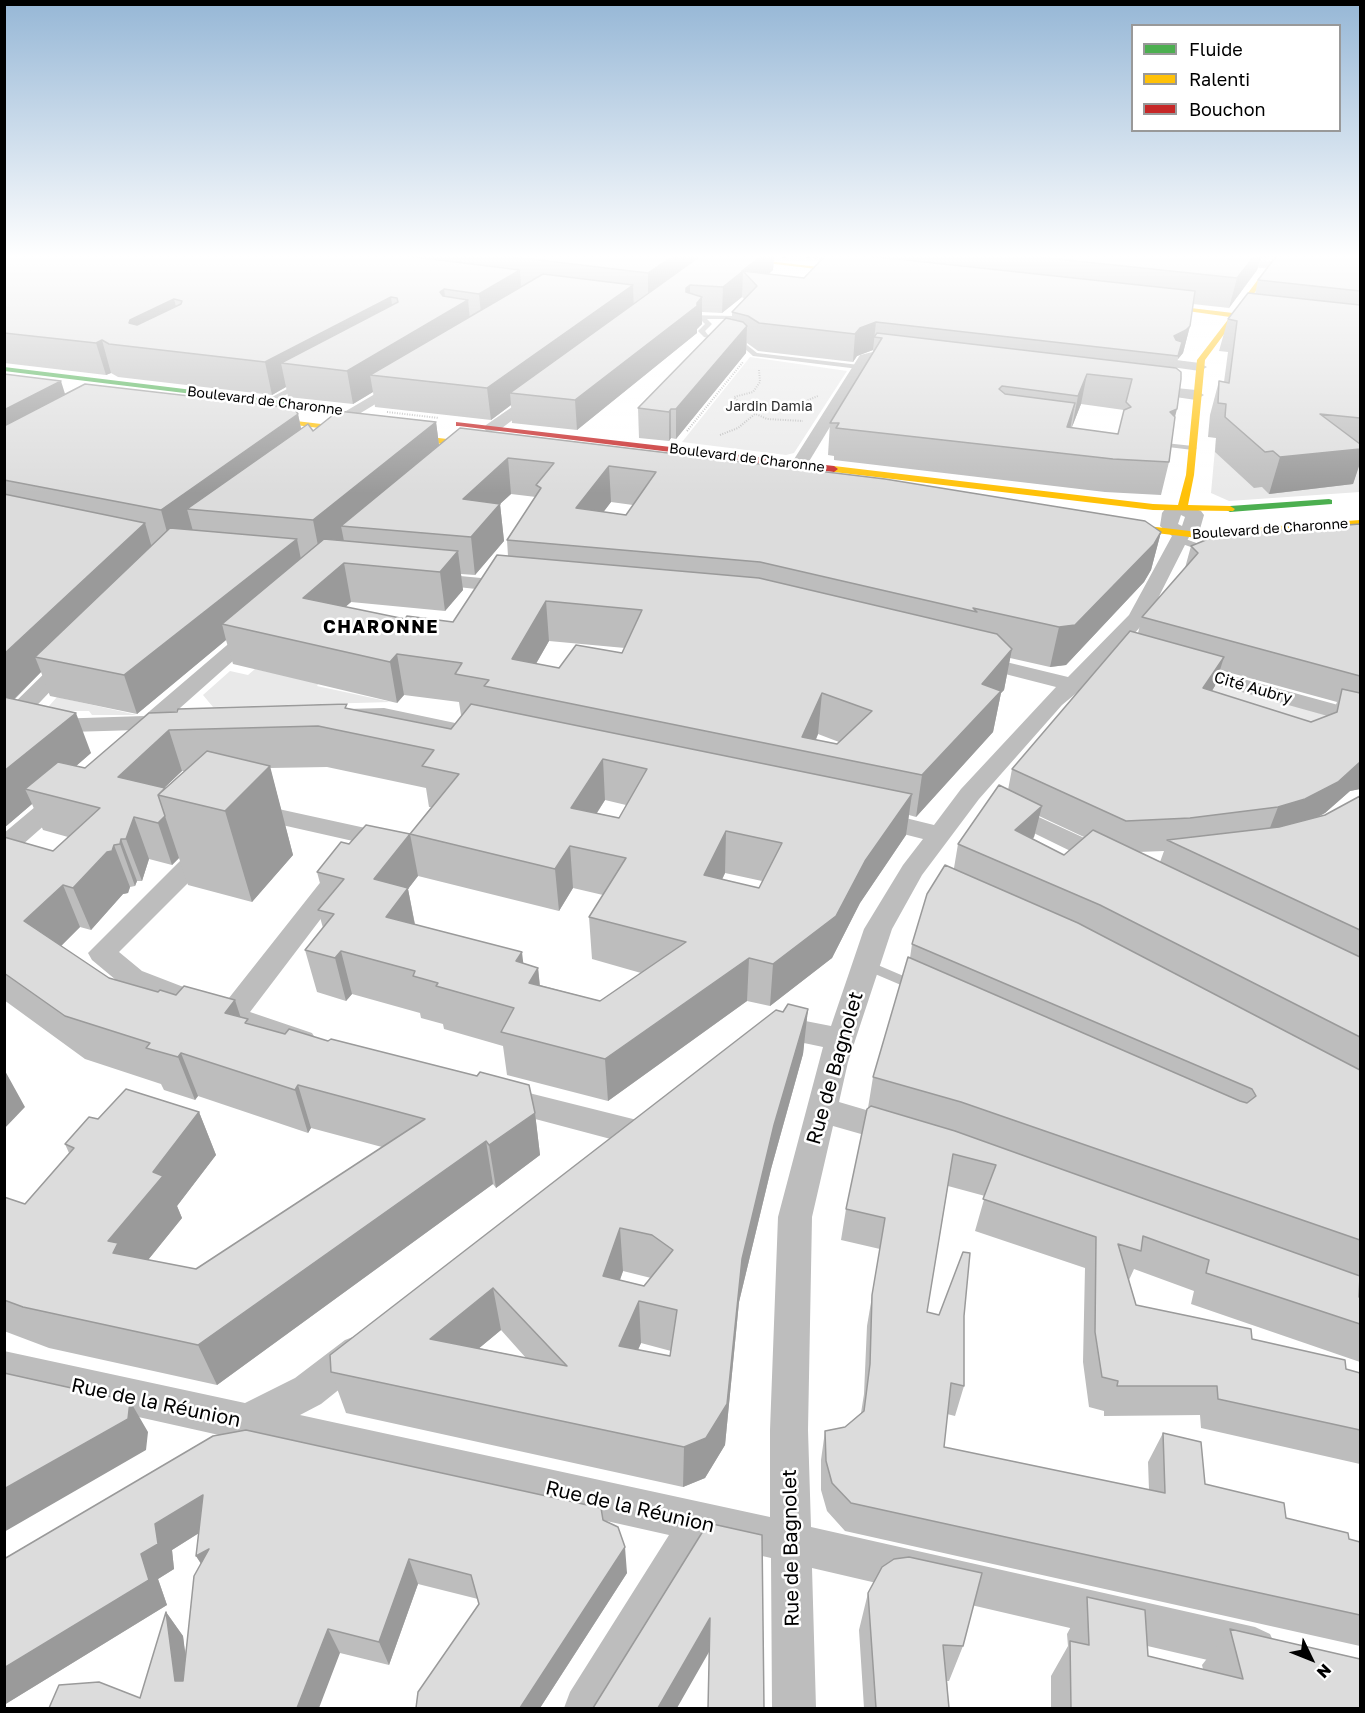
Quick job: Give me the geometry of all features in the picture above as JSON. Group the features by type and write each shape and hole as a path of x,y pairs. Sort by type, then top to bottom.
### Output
{"main road":[{"path":"1182,509 1193,448 1196,394 1201,360 1220,334"},
{"name":"Boulevard de Charonne","path":"4,369 109,379 135,385 304,405"},
{"path":"114,397 135,385"},
{"name":"Boulevard de Charonne","path":"339,410 381,415"},
{"name":"Boulevard de Charonne","path":"242,417 506,449"},
{"name":"Boulevard de Charonne","path":"447,423 1182,509 1220,510 1349,501"},
{"path":"472,444 492,428"},
{"name":"Boulevard de Charonne","path":"1099,523 1181,537 1360,523"}],"street":[{"path":"799,464 865,358 873,356 920,360"},
{"path":"1176,364 1200,367"},
{"path":"354,411 410,377"},
{"path":"492,428 548,387"},
{"path":"1131,387 1196,394"},
{"path":"321,446 344,429"},
{"path":"450,464 472,444"},
{"path":"1181,537 1169,526 1169,521 1171,513 1182,509"},
{"name":"Rue de Bagnolet","path":"794,1708 793,1542 789,1430 795,1217 841,1039 878,929 923,876 938,835 970,794 1054,700 1120,651 1181,537"},
{"path":"414,578 533,589"},
{"path":"120,748 271,618"},
{"path":"4,726 82,647"},
{"path":"953,656 1072,685"},
{"name":"Cité Aubry","path":"1162,662 1360,718"},
{"path":"325,717 384,715 477,735"},
{"path":"4,726 148,724 195,720"},
{"path":"4,847 85,778"},
{"path":"970,794 1126,864"},
{"path":"230,1017 369,837 246,810 102,953 132,978 230,1017 328,1049"},
{"path":"851,813 909,825 938,835"},
{"path":"742,1053 771,1032 785,1028 841,1039"},
{"path":"474,1091 647,1125 609,1155"},
{"path":"821,1110 919,1138"},
{"path":"200,1449 308,1391 383,1332"},
{"name":"Rue de la Réunion","path":"4,1370 700,1524 793,1542 844,1557 1292,1657"},
{"path":"586,1708 700,1524"}],"lane":[{"path":"704,334 745,346 752,354 860,368"},
{"path":"276,397 307,380"},
{"path":"1168,445 1193,448"},
{"path":"1181,537 1219,552"},
{"path":"867,965 927,991"}],"path":[{"path":"680,439 752,354"},
{"path":"758,379 760,382 753,392 734,397 745,409 767,419 804,421"},
{"path":"713,437 738,428 756,413 755,410 770,405 801,403 814,396 821,396"}],"green space":[{"name":"Jardin Damia","path":"750,357 847,371 794,453 786,455 682,442"},
{"path":"1216,438 1360,457 1360,492 1229,501 1211,493"},
{"path":"255,669 319,683 317,686 391,702 213,707 203,695 230,671 248,675"},
{"path":"1218,682 1331,714 1325,743 1199,711"},
{"path":"57,697 137,715 92,715 89,711 72,711 68,715 52,714 49,706"}],"building":[{"path":"13,334 319,334 265,362 109,344 102,340 96,343"},
{"path":"337,334 410,334 347,371 281,363"},
{"path":"440,334 564,334 487,388 370,375"},
{"path":"592,334 661,334 575,400 510,393"},
{"path":"710,334 740,334 676,409 671,409 669,412 638,408"},
{"path":"876,334 885,334 1176,368 1181,372 1181,379 1177,409 1170,412 1175,417 1169,462 1113,459 836,428 839,423 830,423 882,338 874,337","holes":["1087,374 1132,379 1126,402 1131,407 1124,410 1118,434 1067,427 1075,403 1005,394 999,389 1002,386 1078,396"]},
{"path":"982,334 1178,334 1174,336 1176,340 1182,342 1178,356"},
{"path":"1235,334 1360,334 1360,418 1320,414 1360,444 1360,449 1280,457 1273,451 1265,452 1225,417 1226,404 1218,403 1219,381 1229,383"},
{"path":"4,374 61,381 4,410"},
{"path":"85,384 294,408 298,414 161,510 4,480 4,426"},
{"path":"338,411 436,422 313,520 187,509 308,424 313,431"},
{"path":"460,428 885,479 1145,521 1161,532 1154,544 1075,625 1059,627 973,608 977,612 760,562 507,540 541,488 536,485 554,463 508,458 463,499 500,504 471,537 341,526","holes":["609,466 656,472 626,515 576,508"]},
{"path":"4,494 145,523 4,654"},
{"path":"1360,524 1360,676 1142,617 1198,553 1191,546 1218,535"},
{"path":"170,528 297,539 124,675 35,657"},
{"path":"324,539 458,551 440,572 344,563 303,598 405,619 407,616 453,622 497,555 759,578 997,634 1012,649 982,684 1001,691 922,775 484,686 489,680 455,674 462,663 397,654 390,662 222,624","holes":["546,601 642,610 622,653 576,645 559,668 512,659","822,693 872,711 837,744 802,737"]},
{"path":"1130,631 1224,657 1203,688 1311,722 1337,712 1342,689 1360,693 1360,762 1338,782 1305,799 1278,807 1190,818 1126,821 1012,769"},
{"path":"4,697 76,713 4,771"},
{"path":"347,704 345,708 451,729 471,704 912,794 865,861 836,916 773,964 749,958 605,1059 501,1032 514,1008 436,986 438,983 413,976 415,971 341,951 335,958 305,950 334,914 318,910 344,879 317,872 341,842 349,844 366,825 410,834 459,774 422,766 434,750 318,726 169,730 118,777 165,788 158,795 165,816 158,823 134,817 126,839 121,839 120,844 114,845 112,851 107,852 73,888 63,885 24,921 109,978 158,992 160,990 176,995 184,986 235,1000 225,1013 248,1019 245,1023 285,1034 289,1029 328,1041 331,1039 477,1076 480,1072 529,1085 535,1113 489,1145 486,1141 198,1345 23,1307 4,1300 4,1197 25,1204 74,1148 65,1144 89,1117 98,1119 126,1089 199,1112 153,1172 163,1176 108,1241 118,1243 113,1253 196,1269 425,1119 298,1085 295,1090 181,1053 178,1057 146,1048 150,1043 65,1016 4,973 4,837 53,851 100,808 25,789 58,762 85,768 149,713 177,712 178,709","holes":["603,759 647,769 619,818 571,808","726,831 782,843 759,888 704,875","410,834 555,869 570,846 626,858 589,917 686,942 600,1001 529,983 538,968 516,961 522,952 386,917 408,888 374,879"]},
{"path":"207,751 270,766 225,811 158,795"},
{"path":"999,785 1042,806 1015,830 1064,855 1093,830 1360,957 1360,1037 1100,905 958,844"},
{"path":"1360,796 1360,930 1167,840 1279,827 1325,815"},
{"path":"945,865 1078,923 1360,1070 1360,1240 961,1102 873,1077 908,957 1240,1101 1247,1103 1256,1096 1252,1089 912,944 927,894"},
{"path":"788,1004 808,1009 774,1125 742,1259 727,1404 706,1438 684,1447 331,1372 330,1355 776,1010 783,1012","holes":["620,1228 652,1235 673,1250 644,1286 603,1276","493,1288 567,1366 430,1339","639,1301 677,1310 670,1356 619,1346"]},
{"path":"871,1106 955,1131 1360,1276 1360,1324 1206,1273 1209,1260 1143,1236 1141,1251 1118,1244 1136,1305 1251,1329 1252,1339 1345,1360 1346,1369 1360,1373 1360,1430 1218,1399 1217,1386 1117,1386 1118,1381 1102,1377 1095,1332 1096,1237 983,1199 996,1165 953,1154 927,1312 939,1315 963,1252 970,1253 964,1316 964,1386 951,1383 944,1447 1165,1493 1163,1433 1201,1442 1205,1484 1284,1503 1286,1518 1348,1533 1349,1539 1360,1542 1360,1615 851,1503 832,1483 826,1461 825,1431 845,1427 864,1411 870,1364 872,1295 885,1218 846,1209 867,1109"},
{"path":"4,1373 130,1401 128,1419 4,1489"},
{"path":"246,1430 601,1508 603,1520 618,1527 625,1547 520,1708 416,1708 418,1692 479,1604 471,1575 409,1559 379,1642 328,1629 297,1708 49,1708 59,1685 99,1682 140,1698 166,1612 175,1681 183,1681 194,1576 209,1549 196,1556 203,1495 155,1524 158,1544 141,1554 149,1580 4,1668 4,1559 213,1436"},
{"path":"708,1523 762,1535 764,1708 708,1708 710,1618 658,1708 593,1708"},
{"path":"909,1557 982,1573 963,1646 943,1645 949,1708 876,1708 868,1593 882,1567 894,1559"},
{"path":"1087,1597 1145,1610 1148,1656 1243,1679 1230,1629 1360,1659 1360,1708 1071,1708 1070,1641 1089,1645"}],"traffic: fast":[{"path":"4,369 291,404"},
{"path":"1230,509 1329,502"}],"traffic: slow":[{"path":"1182,509 1190,475 1201,360 1220,334"},
{"path":"257,418 489,447"},
{"path":"834,469 1153,507 1230,509"},
{"path":"1114,525 1198,535 1360,523"}],"traffic: jam":[{"path":"459,424 834,469"}],"district":[{"name":"CHARONNE","path":"381,627"}]}
